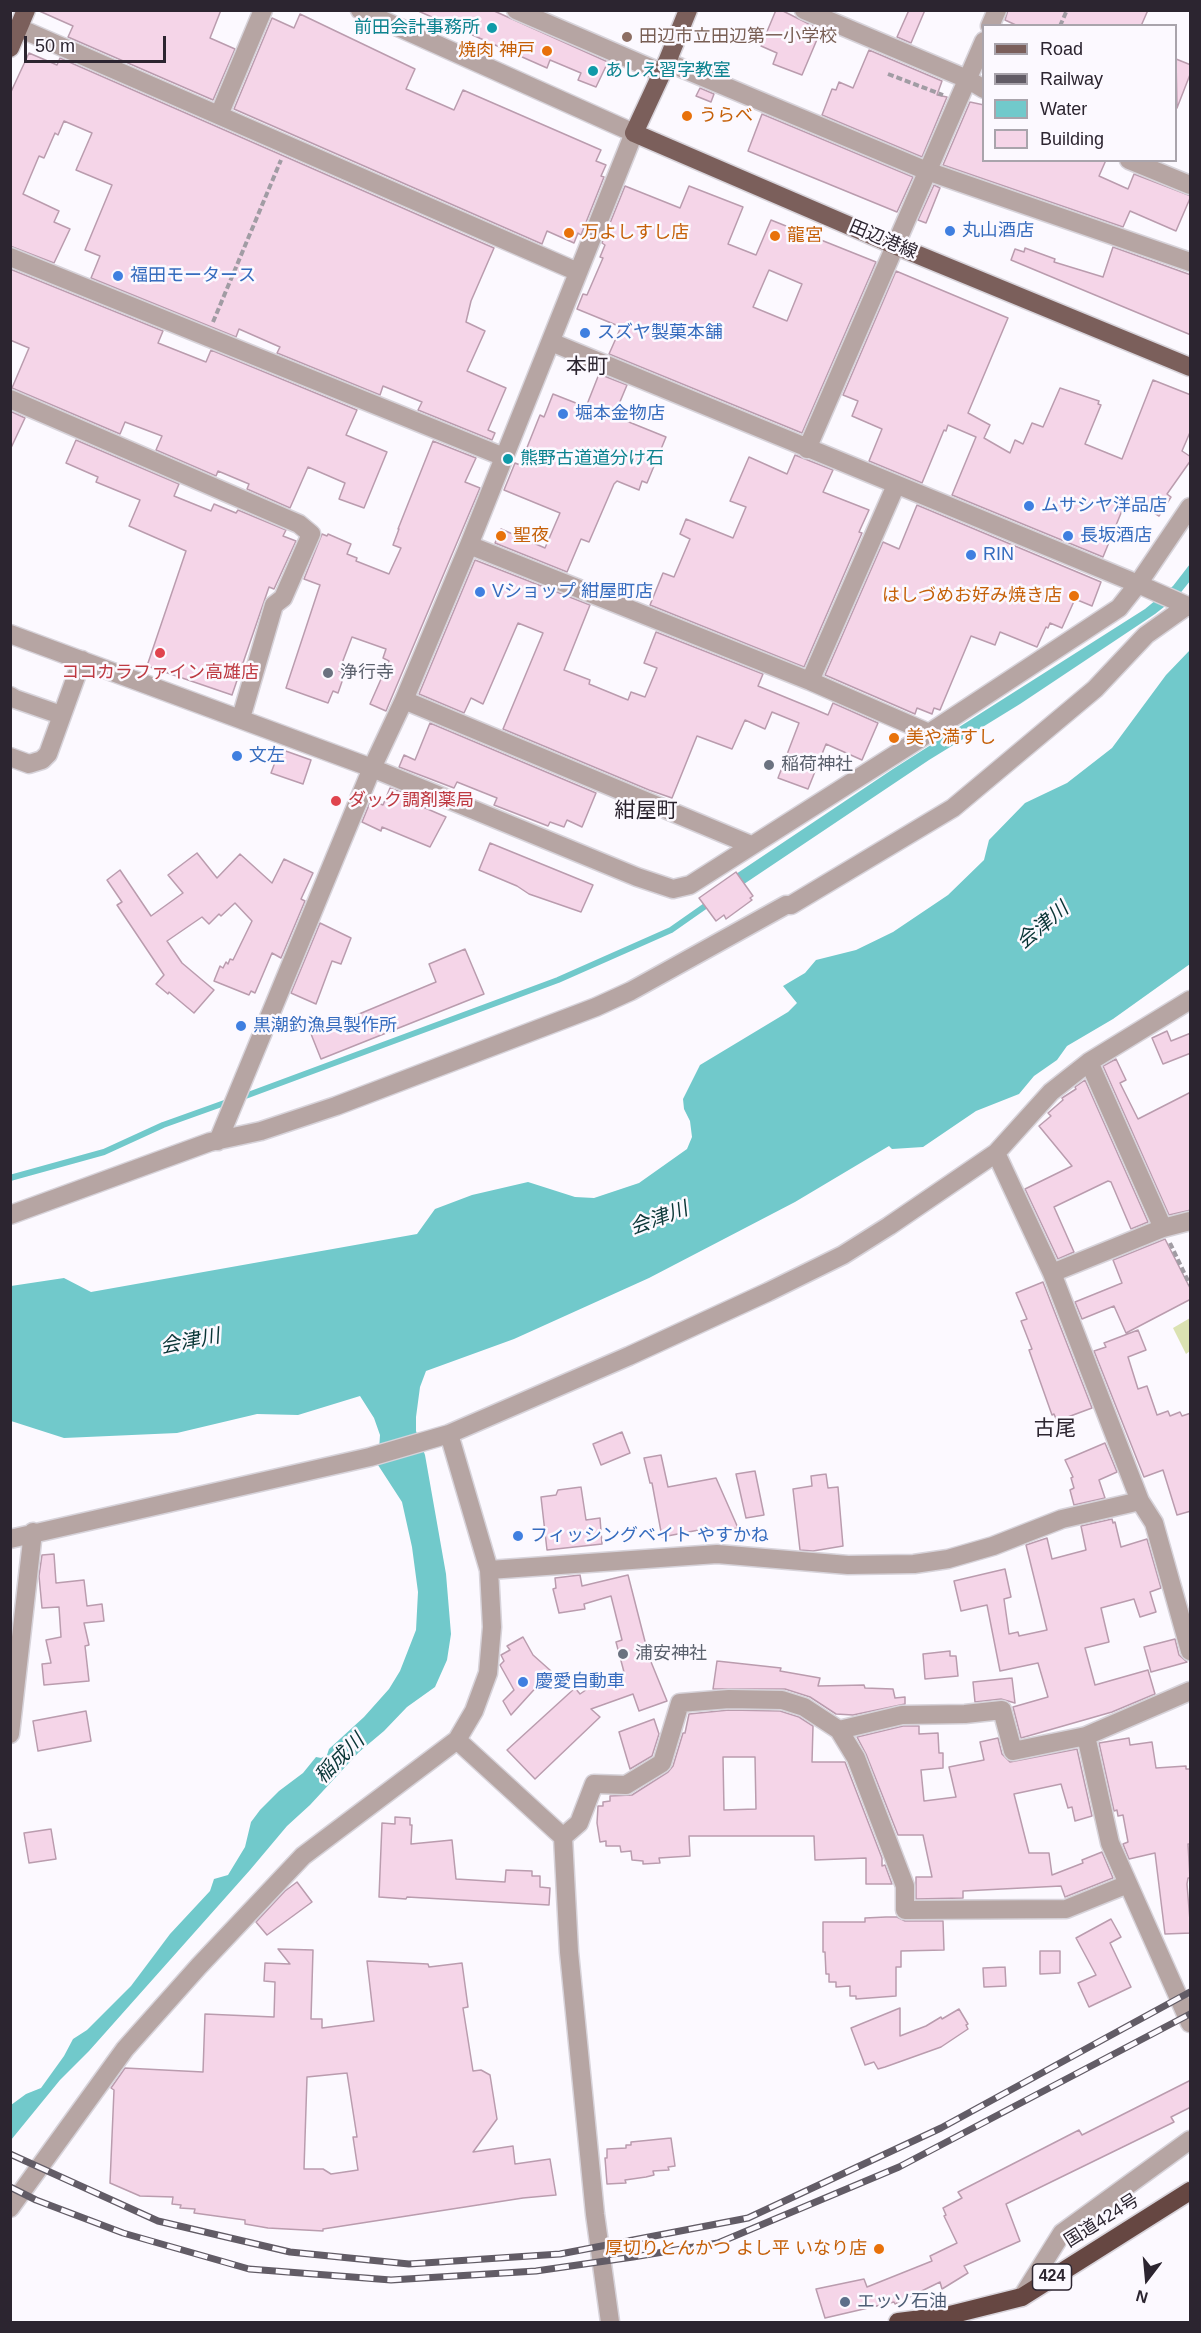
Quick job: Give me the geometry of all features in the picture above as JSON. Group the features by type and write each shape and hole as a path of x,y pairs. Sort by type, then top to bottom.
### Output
{"highway":[{"name":"国道424号","path":"898,2322 947,2319 1022,2297 1191,2191"}],"main road":[{"path":"634,133 688,10"},
{"path":"10,48 19,18"},
{"name":"田辺港線","path":"634,133 894,245 1191,367"}],"street":[{"path":"219,115 262,10"},
{"path":"218,1141 372,768 404,700 469,545 634,133 360,10"},
{"path":"516,10 927,171 1191,262"},
{"path":"804,10 967,79 982,88"},
{"path":"991,24 997,10"},
{"path":"19,18 219,115 578,272"},
{"path":"807,449 982,45"},
{"path":"1134,162 1191,185"},
{"path":"10,257 504,457"},
{"path":"551,342 1189,606"},
{"path":"10,399 299,524 311,534 283,598 274,605 241,718"},
{"path":"810,681 896,485"},
{"path":"10,634 372,768 637,877 673,889 690,885 929,733 1119,608 1191,507"},
{"path":"469,545 810,681 929,733"},
{"path":"10,1215 218,1141 261,1131 336,1106 596,1007 631,991 786,905 791,905 953,808 1095,689 1146,635 1189,606"},
{"path":"10,757 29,764 42,760 48,754 82,660"},
{"path":"10,696 59,720"},
{"path":"404,700 751,845"},
{"path":"10,711 59,720"},
{"path":"10,1539 370,1457 449,1434 629,1356 843,1255 889,1226 996,1153 1051,1092 1089,1062 1191,1000"},
{"path":"1089,1062 1163,1228"},
{"path":"996,1153 1052,1273 1140,1501 1154,1523 1191,1651"},
{"path":"1052,1273 1163,1228 1191,1221"},
{"path":"10,2208 125,2049 199,1966 303,1856 457,1740 474,1711 488,1673 492,1627 489,1570 449,1434"},
{"path":"489,1570 717,1554 848,1565 914,1564 948,1559 993,1546 1062,1519 1140,1501"},
{"path":"10,1734 33,1533"},
{"path":"839,1730 902,1715 965,1714 1002,1710 1013,1751 1086,1736 1191,1691"},
{"path":"563,1837 579,1822 594,1784 626,1785 662,1763 680,1703 782,1700 804,1707 839,1730 856,1758 904,1886 905,1910 1066,1909 1128,1884"},
{"path":"1086,1736 1110,1843 1191,2023"},
{"path":"457,1740 563,1837 570,1964 595,2214 610,2322"},
{"path":"1022,2297 1062,2233 1191,2140"}],"path":[{"path":"888,74 957,100"},
{"path":"206,337 287,144"},
{"path":"1163,1228 1191,1285"}],"green space":[{"path":"1190,1318 1190,1351 1186,1354 1173,1328"}],"water":[{"path":"1190,564 1190,581 1178,596 1155,614 1020,704 929,760 741,886 736,874 893,769 1145,609 1173,586"},
{"path":"1190,650 1190,964 1113,1019 1067,1046 1057,1060 1034,1076 1019,1094 976,1111 923,1147 892,1149 889,1146 795,1202 649,1278 514,1339 426,1371 420,1387 416,1431 425,1455 446,1574 451,1634 447,1660 435,1687 407,1707 359,1752 310,1805 287,1826 89,2051 60,2080 11,2140 11,2105 26,2094 41,2088 73,2039 87,2030 131,1986 170,1934 210,1891 214,1879 228,1875 245,1847 251,1822 260,1810 279,1791 303,1773 316,1757 321,1758 327,1755 329,1749 364,1717 389,1689 400,1671 416,1630 418,1592 412,1547 402,1502 378,1465 380,1435 374,1418 360,1396 298,1415 257,1414 177,1433 64,1438 11,1421 11,1286 64,1278 91,1292 417,1234 435,1209 472,1195 528,1182 575,1197 594,1198 639,1183 687,1149 692,1137 683,1099 700,1065 788,1012 797,1003 783,986 805,973 816,960 856,950 893,932 948,895 984,860 989,840 1025,803 1067,783 1112,748 1166,675"}],"building":[{"path":"37,10 221,10 210,38 235,49 213,100 68,37 73,26"},
{"path":"416,10 492,10 608,62 596,87 578,80 581,73 550,60 547,68"},
{"path":"776,10 781,10 821,30 802,75 773,64 777,53 761,46"},
{"path":"909,10 925,10 911,43 897,37"},
{"path":"1008,10 1148,10 1142,24 1014,24 1005,20"},
{"path":"300,14 415,69 406,89 454,110 463,90 601,150 596,161 606,165 601,176 604,177 581,235 578,233 574,243 547,231 542,244 234,109 272,18 294,28"},
{"path":"869,50 942,81 937,95 947,97 922,157 822,115 832,89 836,90 839,82 853,88"},
{"path":"29,53 57,65 60,58 494,248 471,301 466,322 485,331 467,371 506,388 488,430 495,433 492,440 418,410 422,402 383,386 380,395 277,353 280,347 239,329 236,337 91,278 100,256 85,250 112,185 76,170 92,133 64,121 58,135 55,133 44,158 39,156 23,194 59,211 54,222 70,229 54,263 10,246 10,94"},
{"path":"1177,59 1191,65 1191,72 1177,108"},
{"path":"700,88 714,94 711,102 696,96"},
{"path":"970,102 982,105 982,162 1105,162 1099,176 1128,189 1134,174 1191,196 1176,231 1130,211 1123,227 943,165"},
{"path":"762,114 913,177 897,212 748,151"},
{"path":"934,185 940,188 926,223 918,220"},
{"path":"625,186 680,208 689,186 743,207 728,244 756,255 771,220 876,262 802,433 609,354 621,327 577,309 583,294 587,295 603,258 600,257 605,245 602,243","holes":["769,270 802,284 787,321 753,307"]},
{"path":"1113,247 1191,275 1191,335 1011,260 1015,249 1024,252 1025,248 1055,259 1054,262 1103,277"},
{"path":"10,269 163,331 158,343 206,362 211,350 357,410 346,435 387,452 364,508 339,499 345,483 308,467 290,508 247,489 249,484 218,471 216,476 156,450 162,436 125,422 120,434 12,388 29,348 10,340"},
{"path":"896,271 1008,318 968,413 990,425 984,438 1010,453 1015,440 1023,444 1032,423 1043,427 1060,388 1099,401 1098,404 1101,405 1085,444 1122,459 1153,380 1191,395 1191,430 1182,451 1191,457 1191,460 1167,494 1171,497 1159,516 1128,496 1103,557 952,495 976,437 948,425 922,483 869,461 882,429 852,416 858,401 843,395"},
{"path":"599,374 627,385 614,416 666,437 647,483 642,481 639,490 617,481 614,484 589,542 581,539 567,572 495,543 501,529 545,548 560,513 504,490 515,463 520,465 540,415 544,417 553,394 586,407"},
{"path":"10,411 25,418 10,450"},
{"path":"76,440 179,484 174,496 211,511 214,504 236,513 238,510 286,530 283,536 296,541 274,589 269,587 232,695 147,666 186,551 129,526 140,500 96,482 98,477 66,463"},
{"path":"433,441 476,458 465,482 480,488 386,711 370,704 389,661 383,658 386,649 352,637 339,671 345,673 338,693 333,691 328,703 286,688 320,585 304,579 322,534 327,536 328,534 351,544 347,554 357,558 356,561 389,574 401,548 393,545 398,529"},
{"path":"795,455 833,470 823,492 869,510 859,532 862,533 804,667 650,605 663,573 674,577 690,539 680,534 686,519 733,538 746,507 730,501 749,457 787,474"},
{"path":"917,505 1101,582 1092,606 1075,599 1062,628 1050,623 1037,647 1000,632 995,645 971,636 940,710 934,708 932,714 917,708 915,714 825,675 883,542 899,549"},
{"path":"475,560 590,605 564,670 590,680 589,684 628,700 631,692 645,697 657,668 644,663 656,632 763,674 758,686 828,715 833,703 878,723 862,760 826,744 808,789 778,778 799,723 772,712 765,729 745,720 732,749 697,736 672,798 649,790 503,729 543,633 518,623 483,704 471,698 464,713 419,694"},
{"path":"430,723 596,793 582,827 567,820 564,827 550,822 548,826 494,805 497,798 457,782 454,788 399,767 404,755 415,760"},
{"path":"280,749 311,760 303,784 271,773"},
{"path":"390,788 411,796 409,801 446,817 430,847 382,827 381,831 362,822 371,800 383,805"},
{"path":"490,843 593,885 581,912 529,894 517,886 479,870"},
{"path":"197,853 217,878 240,854 272,883 284,859 313,873 301,899 305,901 281,958 272,953 255,993 251,991 249,995 214,981 220,966 223,968 226,962 228,964 230,959 233,960 252,921 235,903 209,924 202,917 167,941 182,963 214,990 194,1013 156,984 164,975 117,905 122,902 107,880 120,870 151,916 183,893 168,875"},
{"path":"736,872 753,896 750,898 752,900 726,919 724,915 716,921 699,898"},
{"path":"320,923 351,938 341,964 332,961 316,1004 291,993"},
{"path":"465,949 484,994 321,1059 311,1034 436,982 429,964"},
{"path":"1167,1031 1171,1041 1191,1033 1191,1053 1163,1064 1152,1038"},
{"path":"1116,1059 1126,1080 1120,1083 1138,1119 1191,1092 1191,1210 1169,1215 1103,1066"},
{"path":"1085,1080 1148,1222 1131,1229 1111,1182 1108,1181 1054,1207 1074,1252 1058,1259 1025,1189 1072,1166 1039,1126 1051,1116 1048,1113 1063,1100 1062,1098"},
{"path":"1165,1239 1191,1290 1191,1299 1126,1333 1114,1306 1082,1319 1075,1302 1122,1283 1113,1260"},
{"path":"1043,1282 1092,1408 1057,1421 1054,1414 1052,1415 1029,1350 1032,1349 1021,1321 1027,1319 1016,1293"},
{"path":"1138,1330 1146,1350 1128,1357 1138,1389 1147,1386 1157,1415 1168,1411 1170,1416 1180,1412 1182,1416 1191,1413 1191,1511 1177,1515 1163,1470 1144,1477 1094,1351 1106,1347 1104,1343"},
{"path":"622,1432 630,1453 601,1465 593,1444"},
{"path":"1105,1443 1117,1472 1099,1480 1105,1498 1074,1505 1070,1490 1074,1488 1071,1478 1073,1477 1065,1460"},
{"path":"661,1455 668,1487 716,1478 738,1528 700,1535 699,1530 662,1537 652,1483 650,1483 644,1458"},
{"path":"755,1471 764,1515 746,1518 736,1474"},
{"path":"826,1474 828,1488 838,1487 843,1546 813,1551 800,1550 793,1489 812,1486 811,1476"},
{"path":"581,1487 586,1520 600,1518 602,1544 547,1550 541,1497 556,1495 558,1490"},
{"path":"1112,1519 1113,1523 1115,1522 1121,1547 1147,1539 1161,1588 1150,1592 1156,1612 1140,1617 1134,1599 1101,1608 1109,1642 1085,1648 1095,1685 1148,1670 1155,1694 1112,1712 1021,1738 1013,1707 1048,1697 1038,1663 1000,1671 987,1605 961,1611 954,1581 1005,1569 1011,1597 1004,1599 1009,1634 1018,1632 1019,1636 1047,1630 1026,1545 1047,1538 1052,1559 1086,1550 1081,1526"},
{"path":"54,1554 56,1583 84,1580 87,1606 102,1604 104,1621 84,1623 89,1645 85,1646 89,1681 44,1685 42,1664 51,1663 46,1640 61,1637 59,1607 42,1608 39,1576 42,1555"},
{"path":"580,1575 582,1586 628,1575 649,1657 667,1701 639,1711 633,1694 591,1709 600,1717 535,1779 507,1750 575,1688 580,1694 599,1681 624,1672 616,1642 622,1640 611,1596 584,1604 585,1609 559,1613 553,1589 556,1588 555,1578"},
{"path":"523,1637 533,1655 551,1671 511,1715 503,1701 514,1690 500,1665 504,1661 501,1655 510,1650 507,1646"},
{"path":"1175,1639 1179,1655 1187,1662 1151,1672 1144,1647"},
{"path":"950,1651 950,1656 956,1656 958,1676 925,1679 923,1654"},
{"path":"717,1661 781,1668 780,1671 820,1678 818,1686 864,1685 865,1688 893,1689 895,1698 905,1697 905,1704 853,1715 836,1714 810,1697 785,1689 713,1689"},
{"path":"1012,1678 1015,1703 1001,1699 975,1702 973,1682"},
{"path":"729,1710 780,1711 799,1717 813,1726 812,1762 845,1762 882,1858 882,1866 885,1865 892,1884 866,1884 866,1858 815,1860 814,1836 689,1836 690,1856 659,1858 660,1863 643,1864 643,1861 632,1860 631,1851 621,1852 620,1846 606,1846 606,1841 600,1842 597,1823 598,1806 603,1806 603,1802 610,1801 610,1796 632,1795 668,1772 673,1766 683,1733 685,1733 689,1714","holes":["723,1757 755,1757 756,1809 724,1810"]},
{"path":"86,1711 91,1741 38,1751 33,1721"},
{"path":"654,1719 659,1734 652,1756 630,1769 619,1732"},
{"path":"903,1726 919,1726 919,1734 938,1733 939,1753 943,1753 943,1768 921,1770 924,1801 956,1797 949,1767 984,1760 980,1742 998,1738 1002,1754 1010,1762 1077,1749 1092,1816 1075,1821 1072,1807 1068,1808 1061,1784 1014,1794 1029,1853 1049,1853 1052,1875 1083,1863 1082,1860 1102,1852 1113,1878 1065,1897 1061,1886 963,1891 963,1898 916,1899 916,1877 932,1877 923,1835 898,1835 857,1737"},
{"path":"1129,1738 1130,1745 1152,1742 1156,1768 1186,1766 1186,1769 1191,1769 1191,1844 1188,1844 1190,1878 1187,1884 1191,1933 1165,1934 1155,1853 1129,1859 1123,1844 1128,1842 1123,1815 1118,1816 1117,1810 1114,1811 1099,1743"},
{"path":"395,1817 410,1818 411,1844 452,1840 456,1879 505,1882 506,1870 532,1871 532,1876 540,1876 540,1887 550,1888 549,1905 379,1897 382,1823 395,1824"},
{"path":"51,1829 56,1859 29,1863 24,1833"},
{"path":"297,1882 312,1902 267,1935 256,1922 285,1891"},
{"path":"897,1917 905,1921 943,1921 944,1950 901,1951 901,1967 896,1967 896,1996 856,1999 856,1996 850,1996 850,1986 836,1987 836,1982 829,1982 829,1974 826,1974 825,1952 823,1952 823,1922 865,1922 865,1918"},
{"path":"1111,1919 1121,1937 1110,1943 1131,1987 1089,2007 1078,1983 1096,1975 1076,1938"},
{"path":"278,1949 313,1950 311,2019 322,2019 322,2028 374,2021 367,1961 428,1964 429,1967 462,1963 468,2007 463,2008 473,2071 481,2070 490,2075 497,2119 473,2152 513,2146 515,2164 550,2159 556,2195 523,2198 323,2229 323,2231 268,2228 245,2224 245,2220 194,2213 195,2209 180,2208 181,2205 172,2204 173,2197 140,2196 110,2183 114,2090 111,2088 125,2068 203,2072 205,2014 274,2017 275,1982 264,1981 265,1963 290,1964","holes":["347,2073 357,2137 353,2137 358,2170 331,2174 323,2169 304,2169 307,2077"]},
{"path":"1040,1951 1060,1951 1060,1973 1040,1974"},
{"path":"1005,1967 1006,1986 984,1987 983,1968"},
{"path":"900,2008 900,2036 926,2026 941,2017 942,2019 959,2009 968,2024 966,2025 968,2029 941,2047 885,2067 878,2069 874,2062 865,2065 851,2028"},
{"path":"1191,2080 1191,2107 1171,2117 1174,2122 1006,2204 1020,2241 964,2266 968,2273 942,2289 940,2282 895,2304 894,2302 825,2318 816,2289 864,2279 867,2287 932,2261 930,2256 957,2243 944,2216 946,2215 943,2208 962,2198 958,2192 1079,2130 1082,2135"},
{"path":"671,2138 675,2166 668,2167 669,2170 653,2171 654,2175 625,2180 626,2183 607,2184 605,2158 607,2158 607,2149 626,2148 626,2145 631,2145 631,2142"}],"waterway":[{"path":"240,1098 558,980 671,930 711,902"},
{"path":"10,1178 104,1152 163,1125 230,1101"}],"railway":[{"path":"10,2154 158,2221 290,2252 409,2264 560,2254 748,2218 941,2128 1190,1992"},
{"path":"10,2187 36,2200 123,2233 249,2269 391,2280 536,2271 633,2257 718,2243 899,2167 1190,2014"}],"place":[{"name":"前田会計事務所","path":"492,28"},
{"name":"田辺市立田辺第一小学校","path":"627,37"},
{"name":"焼肉 神戸","path":"547,51"},
{"name":"あしえ習字教室","path":"593,71"},
{"name":"うらべ","path":"687,116"},
{"name":"丸山酒店","path":"950,231"},
{"name":"万よしすし店","path":"569,233"},
{"name":"龍宮","path":"775,236"},
{"name":"福田モータース","path":"118,276"},
{"name":"スズヤ製菓本舗","path":"585,333"},
{"name":"堀本金物店","path":"563,414"},
{"name":"熊野古道道分け石","path":"508,459"},
{"name":"ムサシヤ洋品店","path":"1029,506"},
{"name":"聖夜","path":"501,536"},
{"name":"長坂酒店","path":"1068,536"},
{"name":"RIN","path":"971,555"},
{"name":"Vショップ 紺屋町店","path":"480,592"},
{"name":"はしづめお好み焼き店","path":"1074,596"},
{"name":"ココカラファイン高雄店","path":"160,653"},
{"name":"浄行寺","path":"328,673"},
{"name":"美や満すし","path":"894,738"},
{"name":"文左","path":"237,756"},
{"name":"稲荷神社","path":"769,765"},
{"name":"ダック調剤薬局","path":"336,801"},
{"name":"黒潮釣漁具製作所","path":"241,1026"},
{"name":"フィッシングベイト やすかね","path":"518,1536"},
{"name":"浦安神社","path":"623,1654"},
{"name":"慶愛自動車","path":"523,1682"},
{"name":"厚切りとんかつ よし平 いなり店","path":"879,2249"},
{"name":"エッソ石油","path":"845,2302"}],"district":[{"name":"本町","path":"587,367"},
{"name":"紺屋町","path":"646,811"},
{"name":"古尾","path":"1055,1429"}],"water label":[{"name":"会津川","path":"1043,926"},
{"name":"会津川","path":"659,1219"},
{"name":"会津川","path":"190,1342"},
{"name":"稲成川","path":"340,1759"}]}
